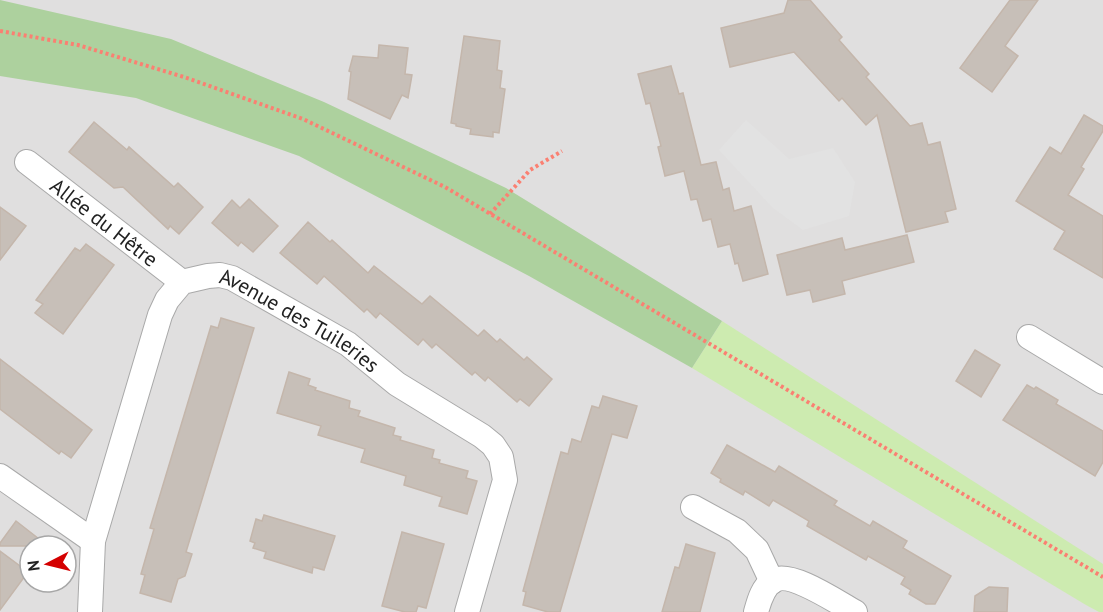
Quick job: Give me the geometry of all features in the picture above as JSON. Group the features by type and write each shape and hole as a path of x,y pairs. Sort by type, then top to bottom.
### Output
{"street":[{"name":"Allée du Hêtre","path":"27,162 182,282"},
{"name":"Avenue des Tuileries","path":"90,612 93,541 160,315 167,300 182,282 220,275 244,284 348,344 397,384 482,436 493,446 501,457 505,480 467,612"},
{"path":"1029,337 1103,382"},
{"path":"0,476 93,541"},
{"path":"693,507 737,531 757,550 772,582"},
{"path":"756,612 762,595 775,579 798,582 855,612"}],"path":[{"path":"0,31 78,45 184,77 303,119 445,187 1103,577"},
{"path":"490,214 530,170 562,151"}],"shaded area":[{"path":"0,0 1103,0 1103,612 0,612"},
{"path":"746,120 789,159 833,148 855,182 849,216 803,230 773,208 719,150"}],"green space":[{"path":"0,0 171,39 324,102 506,188 722,321 692,368 529,276 299,156 136,98 0,76"},
{"path":"722,321 1103,564 1103,612 1086,605 692,368"}],"building":[{"path":"788,0 810,0 842,37 839,40 869,74 866,77 910,126 922,123 928,145 940,142 956,209 945,212 948,222 906,232 877,115 866,125 842,98 839,101 794,52 730,67 721,28 784,13"},
{"path":"1010,0 1038,0 1005,46 1018,56 992,92 960,68"},
{"path":"464,36 500,41 497,70 502,71 500,88 505,89 499,133 493,132 493,137 470,134 471,129 451,123"},
{"path":"379,45 408,48 405,74 412,75 408,98 402,95 390,119 348,99 351,72 349,71 353,56 378,58"},
{"path":"671,66 679,94 683,93 701,165 716,162 723,190 729,188 734,211 751,206 768,274 743,281 738,263 735,264 730,244 718,247 711,219 703,221 697,199 691,200 684,171 665,176 658,147 661,146 650,103 646,104 638,74"},
{"path":"1084,115 1103,126 1103,131 1081,167 1084,169 1068,195 1103,216 1103,278 1054,249 1065,231 1016,201 1050,147 1061,154"},
{"path":"94,122 127,150 129,147 174,187 178,183 203,207 179,234 170,226 168,229 123,187 114,188 69,152"},
{"path":"249,199 278,226 253,252 241,242 238,246 212,223 232,200 240,208"},
{"path":"0,207 26,226 0,260"},
{"path":"308,222 330,242 332,240 368,273 374,266 422,304 430,296 478,336 484,330 497,342 500,339 524,360 527,357 552,379 529,406 520,399 517,402 488,377 485,381 475,372 472,375 436,344 432,348 423,339 418,345 380,313 376,318 367,309 364,312 324,276 317,284 280,253"},
{"path":"907,235 914,262 842,281 845,294 813,302 810,290 787,295 777,255 842,238 845,250"},
{"path":"86,244 114,265 63,334 35,313 43,304 36,300 75,248 80,251"},
{"path":"221,318 254,328 186,552 192,554 185,576 178,579 171,602 140,593 145,575 141,574 154,529 150,528 211,326 218,328"},
{"path":"975,350 1000,365 981,397 956,381"},
{"path":"0,359 92,430 71,458 61,451 59,454 0,409"},
{"path":"289,372 310,379 308,385 316,388 315,390 350,401 349,408 360,411 358,416 395,428 393,435 401,437 400,440 434,450 432,458 440,460 439,463 468,471 466,478 477,481 467,514 439,506 442,497 404,485 406,476 361,462 365,449 318,435 321,426 277,413"},
{"path":"1027,385 1034,389 1036,387 1058,400 1056,404 1103,431 1103,462 1095,476 1003,420"},
{"path":"603,396 637,406 627,438 612,434 560,612 548,612 523,605 526,592 523,591 561,452 568,454 572,439 581,442 592,406 599,408"},
{"path":"727,445 775,472 779,466 837,501 834,505 870,526 873,521 907,541 903,548 951,576 935,604 926,604 909,594 911,590 901,584 905,577 868,556 866,560 807,526 809,521 773,500 769,506 745,491 743,495 720,482 721,479 711,473"},
{"path":"264,515 335,536 324,570 313,567 312,573 264,558 266,552 253,548 255,543 250,541 256,519 262,521"},
{"path":"16,521 33,534 18,534 18,546 0,546"},
{"path":"402,532 444,544 426,608 418,606 416,612 405,612 382,606"},
{"path":"686,544 715,553 700,612 662,612 675,567 679,568"},
{"path":"0,551 18,564 18,586 0,610"},
{"path":"989,587 1008,588 1007,612 974,612 975,596"}]}
